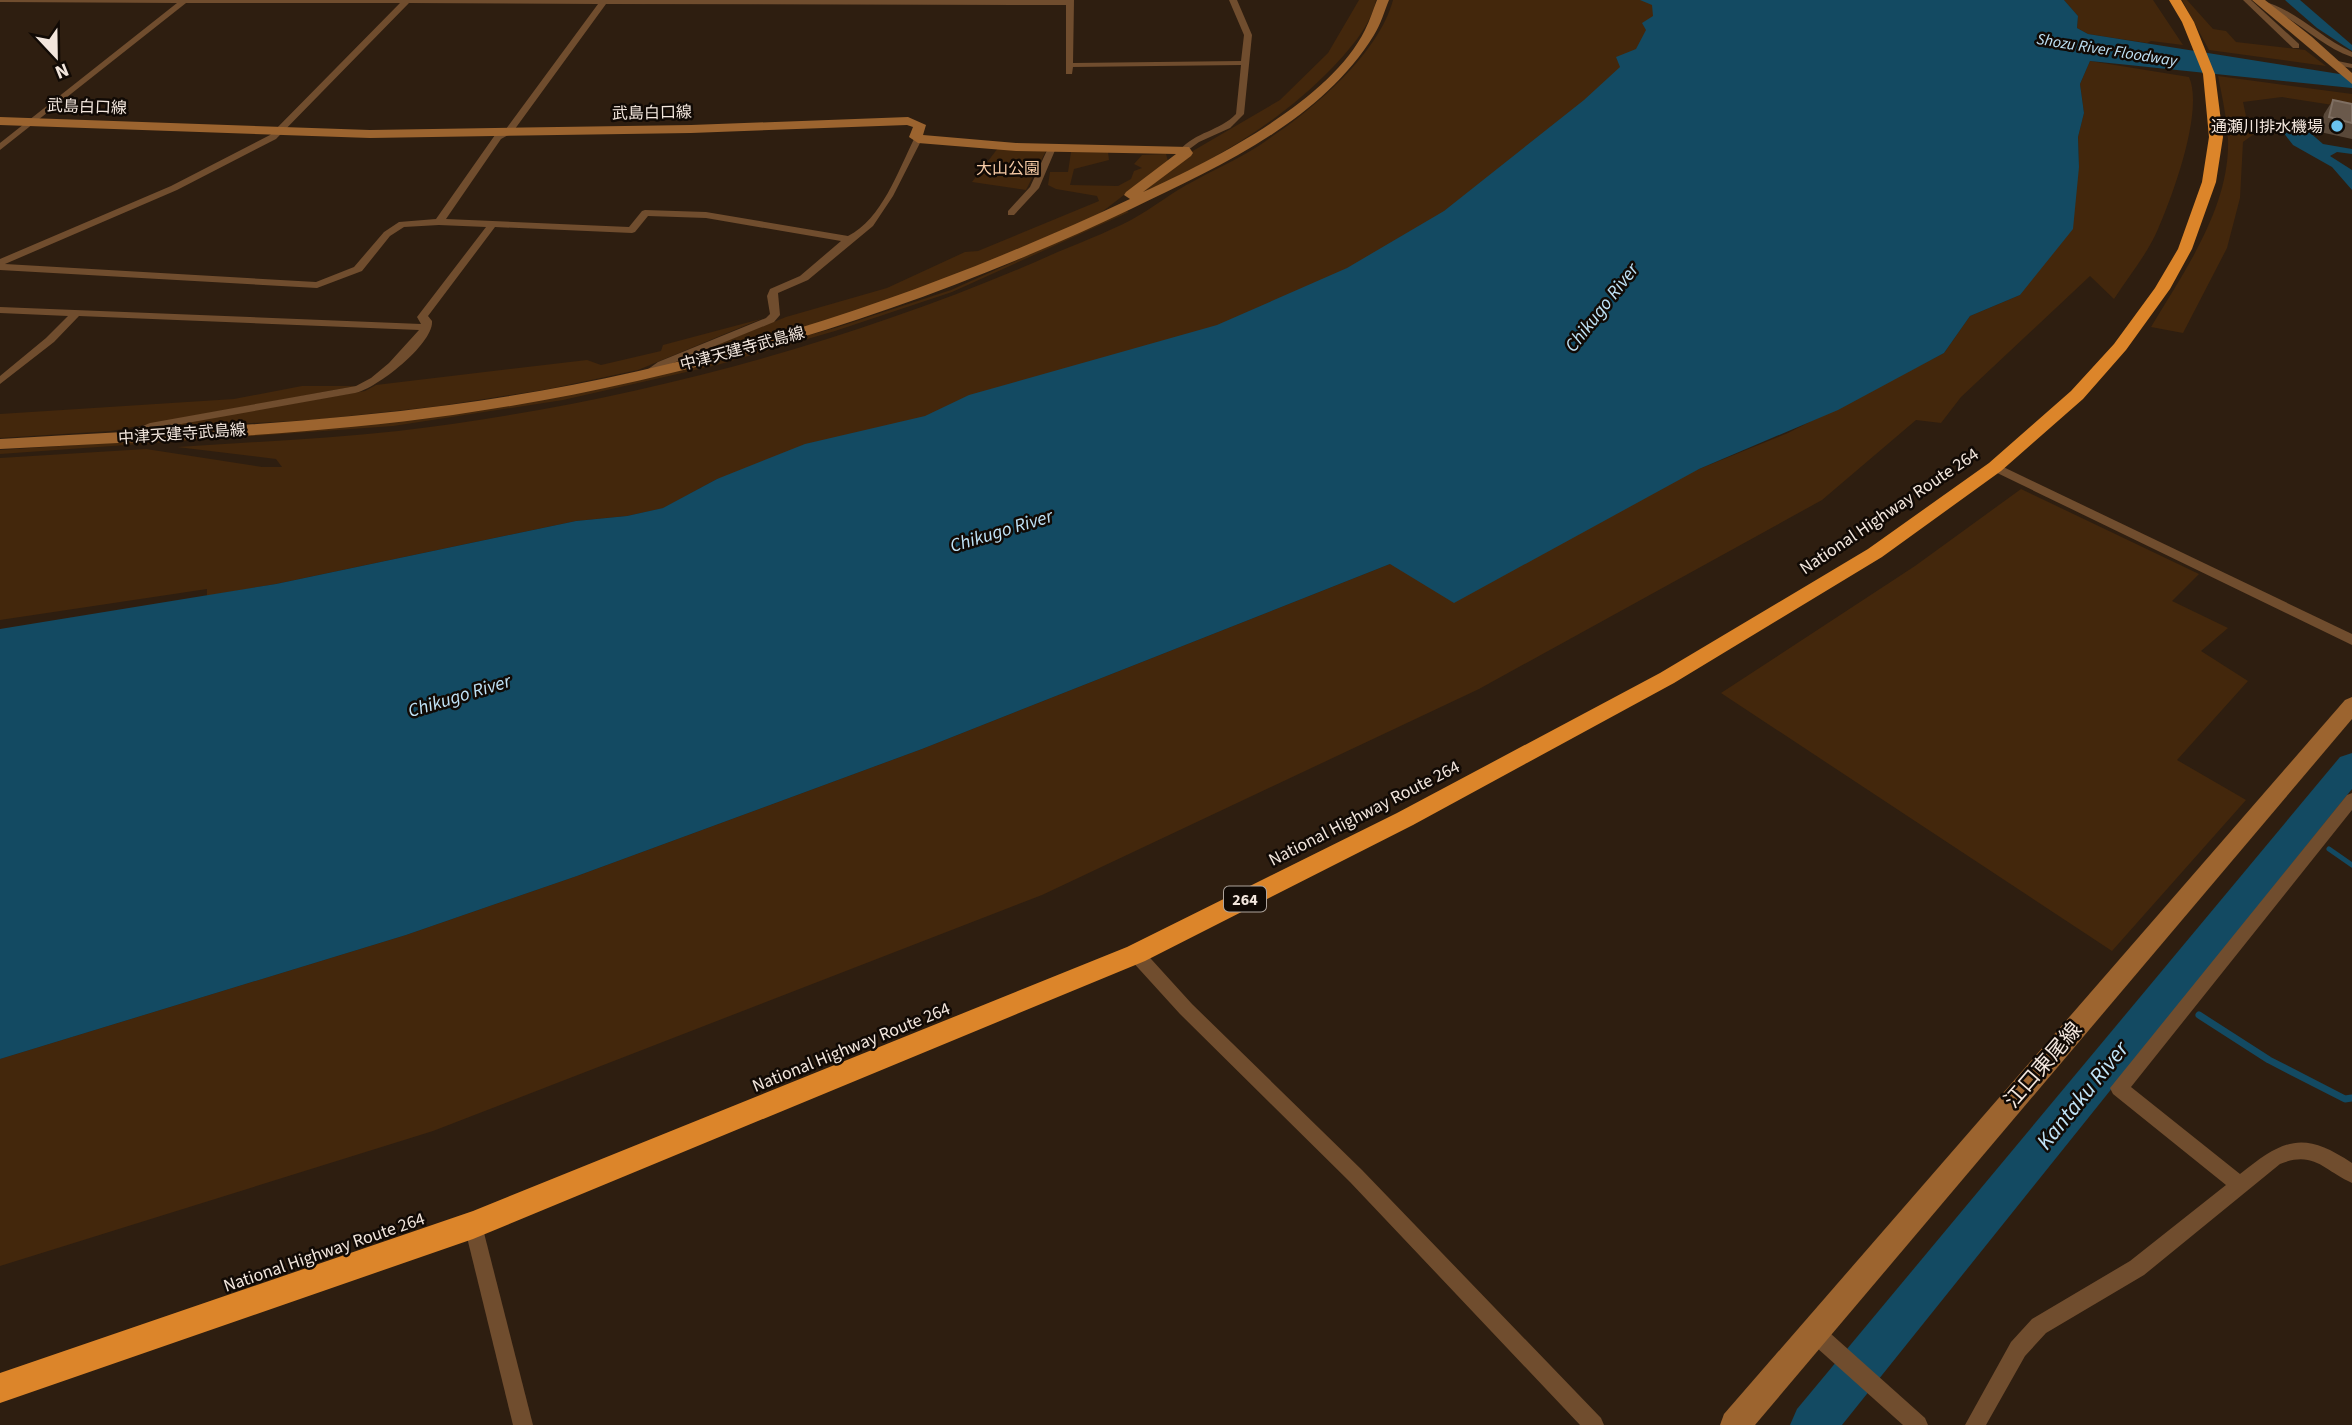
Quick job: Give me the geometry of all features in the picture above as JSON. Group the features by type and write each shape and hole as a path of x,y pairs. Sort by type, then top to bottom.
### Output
{"highway":[{"name":"National Highway Route 264","path":"0,1388 473,1225 1136,954 1405,819 1667,678 1875,552 1995,467 2077,395 2120,347 2162,289 2185,249 2209,182 2216,137 2209,74 2175,0"}],"main road":[{"name":"中津天建寺武島線","path":"0,444 321,424 450,410 561,391 649,372 829,325 943,286 1210,167 1262,136 1315,96 1367,37 1383,0"},
{"path":"2260,2 2352,80"},
{"name":"武島白口線","path":"0,121 370,134 908,121 920,125 916,137 918,139"},
{"path":"918,139 1052,148 1184,150 1186,153 1108,214"},
{"name":"江口東尾線","path":"1735,1425 2352,705"}],"street":[{"path":"0,0 1070,1 1069,69 1244,63"},
{"path":"0,147 184,0"},
{"path":"1184,150 1188,145 1227,127 1240,114 1248,35 1233,0"},
{"path":"2247,0 2296,46"},
{"path":"0,265 174,188 280,131 407,1"},
{"path":"439,222 498,137 509,131 604,1"},
{"path":"2260,2 2285,9 2339,49 2352,55"},
{"path":"2334,63 2352,66"},
{"path":"0,265 317,285 358,269 387,234 401,224 439,222 632,230 645,213 694,215 849,239 858,237 883,205 918,139"},
{"path":"1011,213 1034,188 1052,148"},
{"path":"127,436 150,426 360,389 378,378 421,338 428,327 427,321 422,317 492,225"},
{"path":"649,372 662,364 770,320 775,315 772,296 774,291 804,278 849,239"},
{"path":"0,310 428,327"},
{"path":"0,381 50,340 77,312"},
{"path":"1995,467 2352,640"},
{"path":"2240,1185 2119,1088 2352,799"},
{"path":"1136,954 1186,1009 1356,1176 1594,1425"},
{"path":"1975,1425 2018,1349 2039,1326 2137,1268 2274,1158 2292,1149 2310,1150 2330,1159 2352,1174"},
{"path":"473,1225 523,1425"},
{"path":"1814,1332 1918,1425"}],"green space":[{"path":"1359,0 1376,0 1365,27 1347,52 1310,89 1262,127 1212,159 1129,201 1191,152 1280,100 1328,53"},
{"path":"1393,0 1664,0 1641,55 1447,215 1224,334 911,435 717,479 664,508 627,516 576,521 207,596 207,589 0,620 0,458 146,449 262,467 282,467 276,459 177,447 398,431 560,406 722,369 880,322 957,294 1119,226 1261,144 1288,126 1343,78 1374,40 1386,20"},
{"path":"2064,0 2153,0 2183,45 2151,41 2147,43 2088,34 2077,28 2078,16"},
{"path":"2182,0 2187,0 2213,29 2226,31 2236,42 2305,50 2326,66 2209,50"},
{"path":"2090,61 2189,77 2193,92 2193,110 2185,153 2171,196 2149,247 2114,299 2090,276 1961,397 1941,423 1916,420 1822,500 1479,689 1042,895 433,1131 0,1266 0,1059 406,935 577,876 922,749 1390,564 1699,469 1788,433 1944,353 1970,316 2020,295 2079,167 2078,137 2084,113 2080,84"},
{"path":"2218,76 2352,94 2352,108 2282,97 2243,102 2246,116 2265,122 2265,126 2243,142 2240,198 2227,248 2183,333 2151,327 2203,238 2221,190 2227,165 2228,140"},
{"name":"大山公園","path":"998,148 1046,151 1026,190 972,182"},
{"path":"1071,152 1108,152 1109,160 1074,169 1070,185 1118,186 1131,179 1134,171 1142,168 1134,164 1142,155 1166,154 1168,161 1098,215 934,285 826,321 674,362 786,317 887,288 965,252 978,251 1099,201 1097,196 1056,189 1048,185 1050,172 1068,172"},
{"path":"1126,211 1129,212 952,292 835,331 717,365 563,400 393,426 0,454 0,450 303,430 433,417 725,358 835,328 951,290"},
{"path":"761,319 638,370 549,389 440,406 313,420 152,428 365,391 376,385 587,360 601,365 661,351 663,345"},
{"path":"302,386 356,386 111,431 0,438 0,414 234,399"},
{"path":"2021,489 2199,574 2172,601 2228,628 2201,651 2248,681 2177,760 2246,800 2112,951 1721,693 1915,566"}],"water":[{"path":"1640,0 2064,0 2078,16 2077,28 2088,34 2352,76 2352,88 2090,61 2080,84 2084,113 2078,137 2079,167 2073,229 2020,295 1970,316 1944,353 1838,410 1699,469 1454,603 1390,564 922,749 577,876 406,935 0,1059 0,629 276,584 576,521 627,516 663,508 717,479 805,444 925,416 969,395 1217,325 1347,268 1444,211 1584,100 1620,67 1616,57 1636,49 1646,30 1642,23 1653,16 1652,5"},
{"path":"2285,0 2300,0 2352,45 2352,51 2317,28"},
{"path":"2284,125 2308,131 2323,144 2352,149 2352,154 2337,152 2330,156 2352,170 2352,190 2332,167 2293,145 2279,127"}],"building":[{"path":"2333,100 2352,104 2352,123 2329,117"}],"waterway":[{"name":"Kantaku River","path":"1813,1425 2352,766"},
{"path":"2329,849 2352,865"},
{"path":"2199,1015 2269,1060 2345,1099 2352,1098"}],"place":[{"name":"通瀬川排水機場","path":"2337,126"}],"water label":[{"name":"Shozu River Floodway","path":"2107,49"},
{"name":"Chikugo River","path":"1601,307"},
{"name":"Chikugo River","path":"1001,530"},
{"name":"Chikugo River","path":"459,695"}]}
